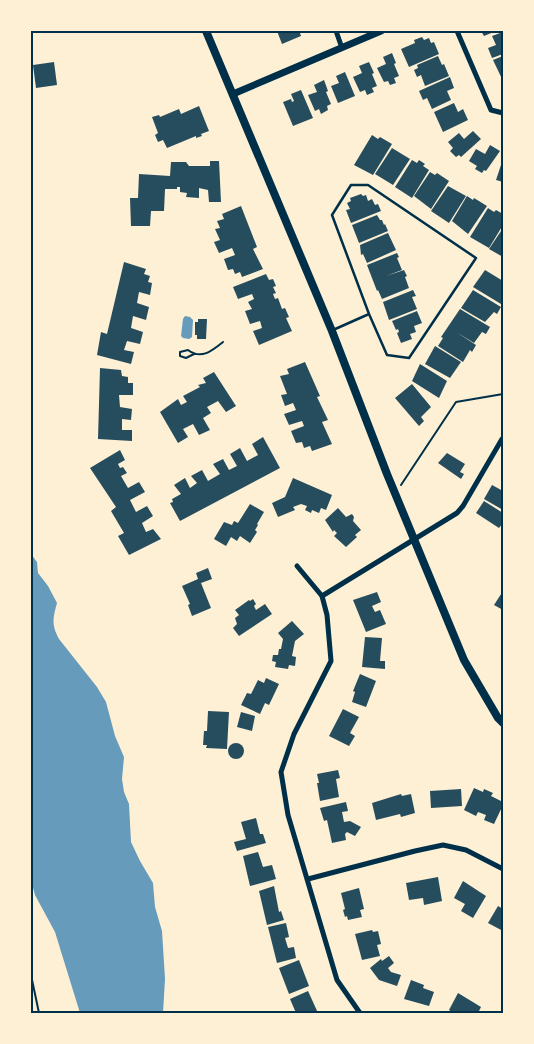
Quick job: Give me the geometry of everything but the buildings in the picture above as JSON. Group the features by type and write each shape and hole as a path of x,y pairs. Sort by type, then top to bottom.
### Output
{"main road":[{"path":"206,31 332,331 393,489 464,660 498,718 503,723"}],"street":[{"path":"336,31 342,48"},
{"path":"233,94 381,31"},
{"path":"457,31 491,110 503,113"},
{"path":"322,596 457,513 464,506 502,439"},
{"path":"297,566 322,596 327,616 331,661 294,734 281,772 288,815 337,980 360,1013"},
{"path":"308,879 443,845 466,850 503,868"}],"lane":[{"path":"368,184 476,258 409,358 387,354 369,314 332,216 351,185 368,184"},
{"path":"332,331 369,314"}],"path":[{"path":"194,354 188,350 180,352 180,356 186,358 194,354 207,354 223,342"},
{"path":"393,489 402,485 456,402 503,394"},
{"path":"31,975 40,1013"}],"water":[{"path":"185,316 193,320 192,337 189,339 181,336"},
{"path":"31,554 37,562 38,573 57,603 54,613 56,634 97,687 106,702 115,736 124,757 122,779 124,792 129,804 131,842 153,883 155,907 162,931 165,979 163,1013 80,1013 55,932 35,895 31,880"}]}
